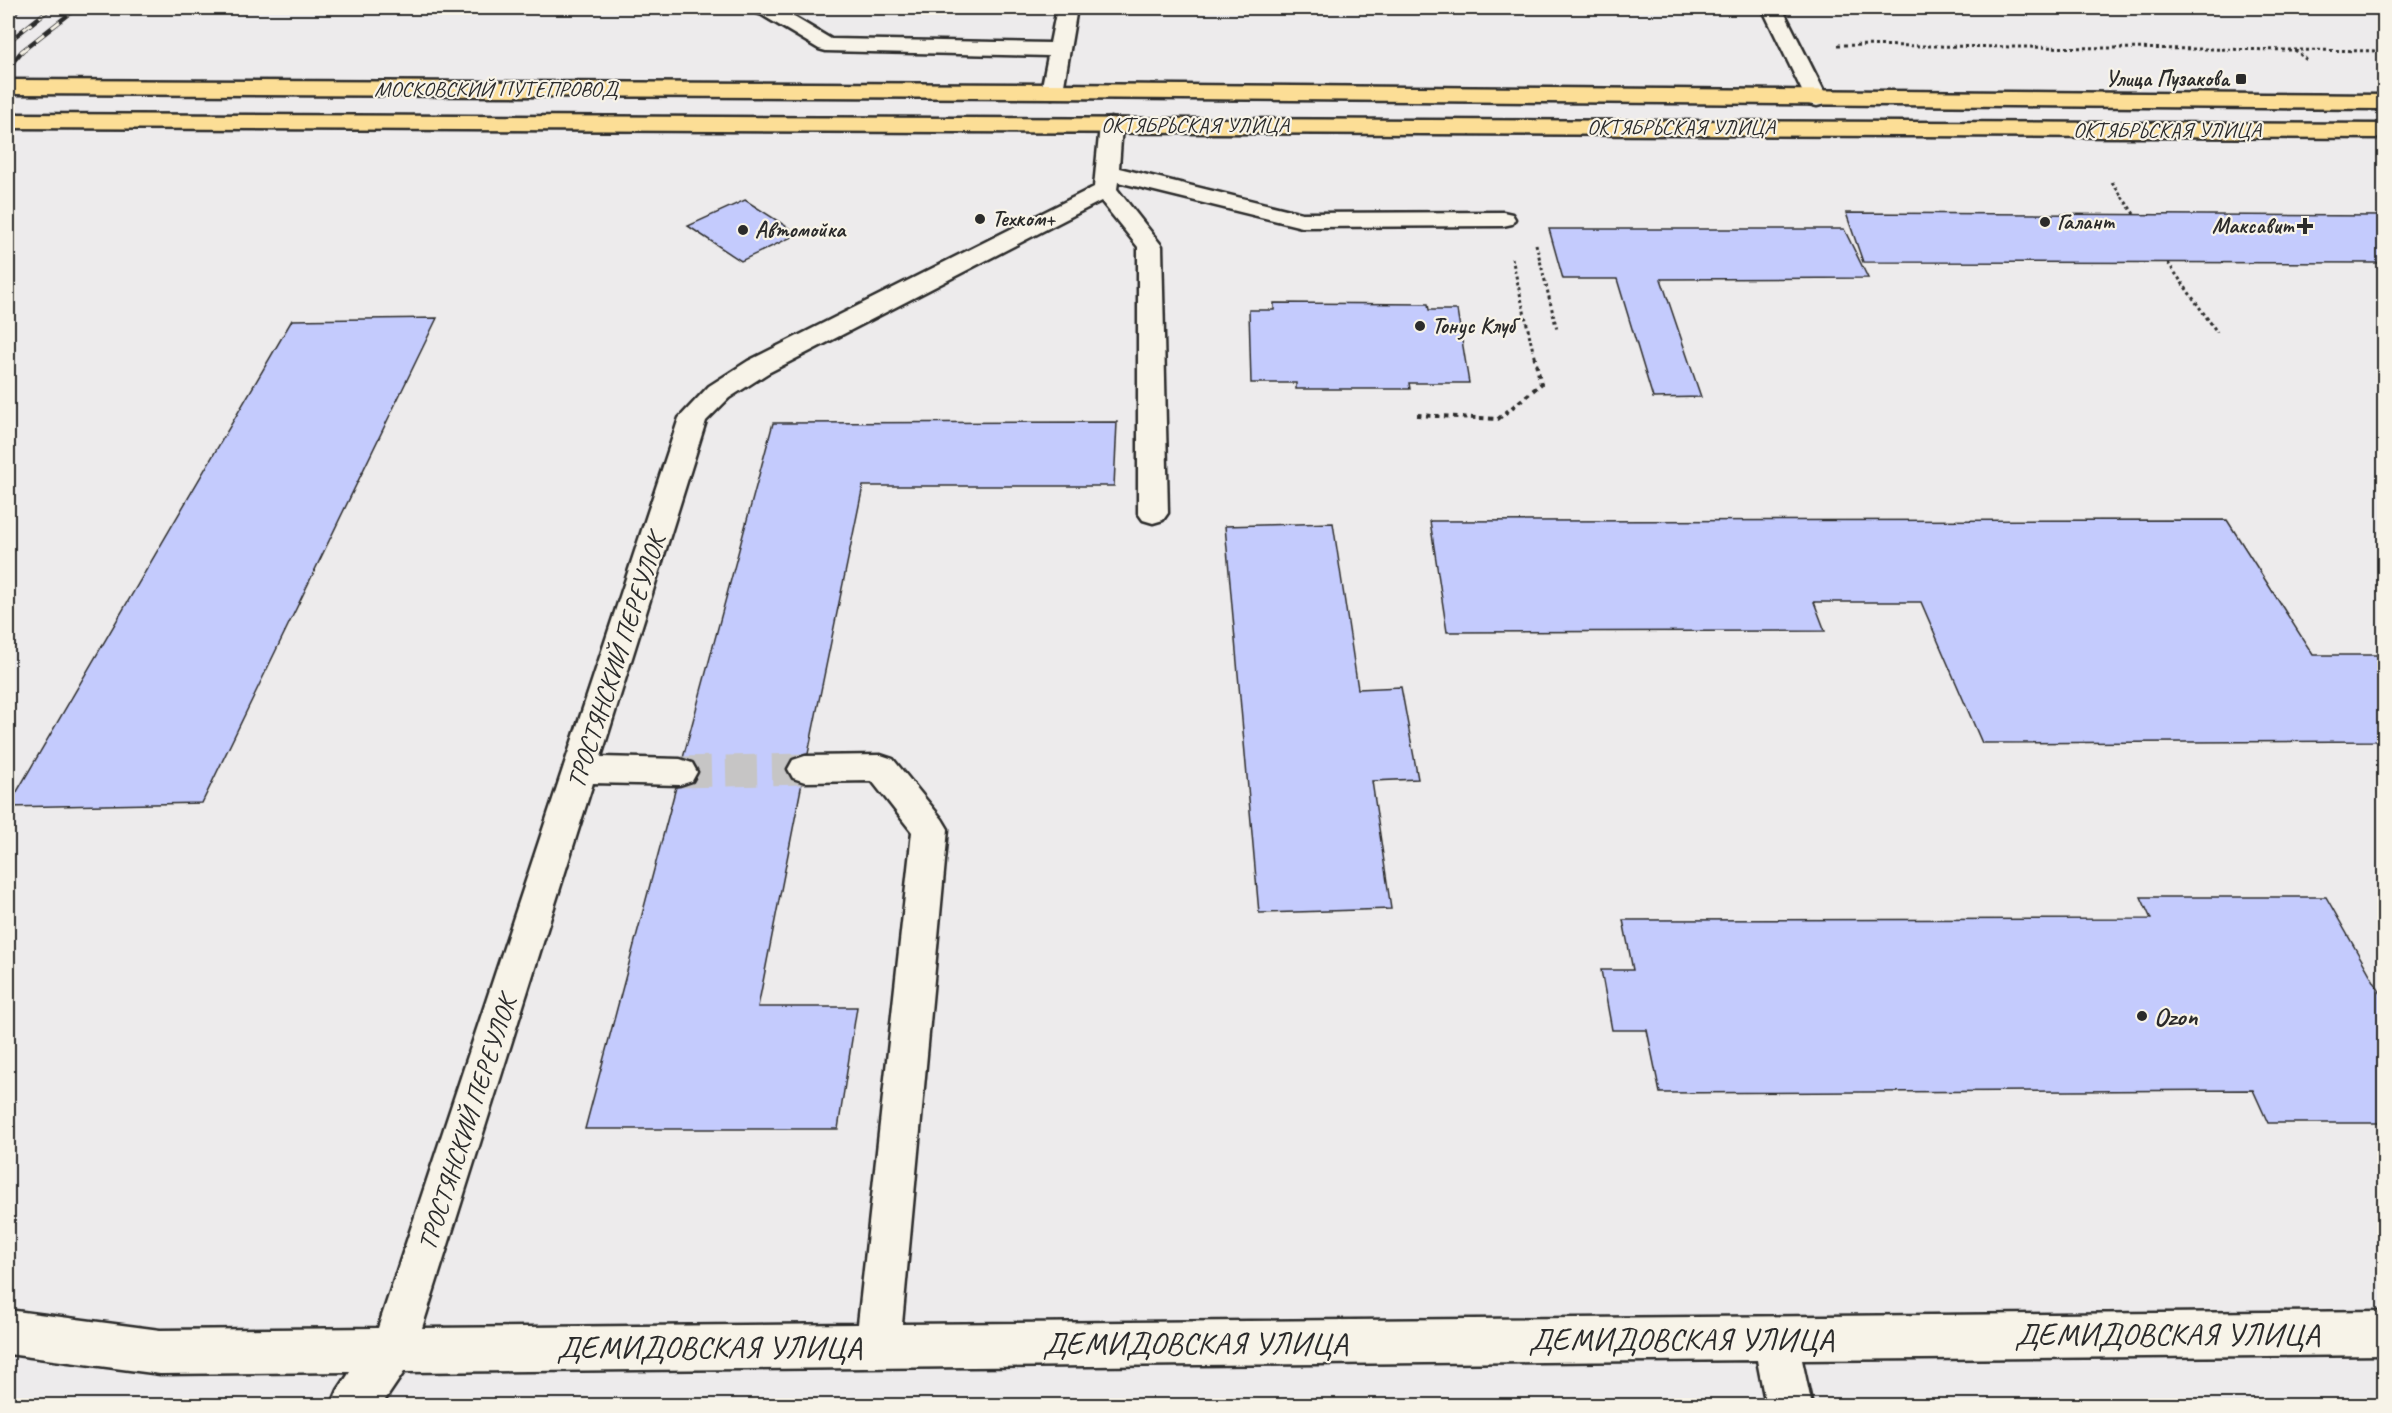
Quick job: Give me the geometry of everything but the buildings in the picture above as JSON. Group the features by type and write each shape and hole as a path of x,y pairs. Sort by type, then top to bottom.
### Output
{"main road":[{"name":"МОСКОВСКИЙ ПУТЕПРОВОД","path":"8,87 984,91"},
{"name":"ОКТЯБРЬСКАЯ УЛИЦА","path":"984,91 2385,102"},
{"name":"МОСКОВСКИЙ ПУТЕПРОВОД","path":"8,121 978,124"},
{"name":"ОКТЯБРЬСКАЯ УЛИЦА","path":"978,124 2385,131"}],"street":[{"path":"760,8 769,10 826,45 1059,50"},
{"path":"1052,91 1067,8"},
{"path":"1772,8 1817,99"},
{"path":"830,22 867,45"},
{"path":"1111,125 1106,181 1150,246 1153,513"},
{"path":"1106,181 1302,219 1503,219"},
{"name":"ТРОСТЯНСКИЙ ПЕРЕУЛОК","path":"354,1406 393,1350 693,418 719,392 758,367 1106,181"},
{"path":"805,769 881,768 930,829 878,1345"},
{"path":"581,770 680,772"},
{"name":"ДЕМИДОВСКАЯ УЛИЦА","path":"8,1332 160,1352 2385,1333"},
{"path":"1775,1338 1790,1406"}],"path":[{"path":"1789,44 2385,51"},
{"path":"2112,182 2134,214"},
{"path":"1417,415 1498,419 1541,384 1503,219"},
{"path":"1535,242 1557,330"},
{"path":"2168,262 2217,332"}],"tunnel":[{"path":"680,772 805,769"}],"railway":[{"path":"8,17 20,8"},
{"path":"8,42 51,8"},
{"path":"8,68 22,51 77,8"}],"place":[{"name":"Улица Пузакова","path":"2241,79"},
{"name":"Техком+","path":"980,219"},
{"name":"Галант","path":"2045,222"},
{"name":"Максавит","path":"2305,226"},
{"name":"Автомойка","path":"743,230"},
{"name":"Тонус Клуб","path":"1420,326"},
{"name":"Ozon","path":"2142,1016"}]}
